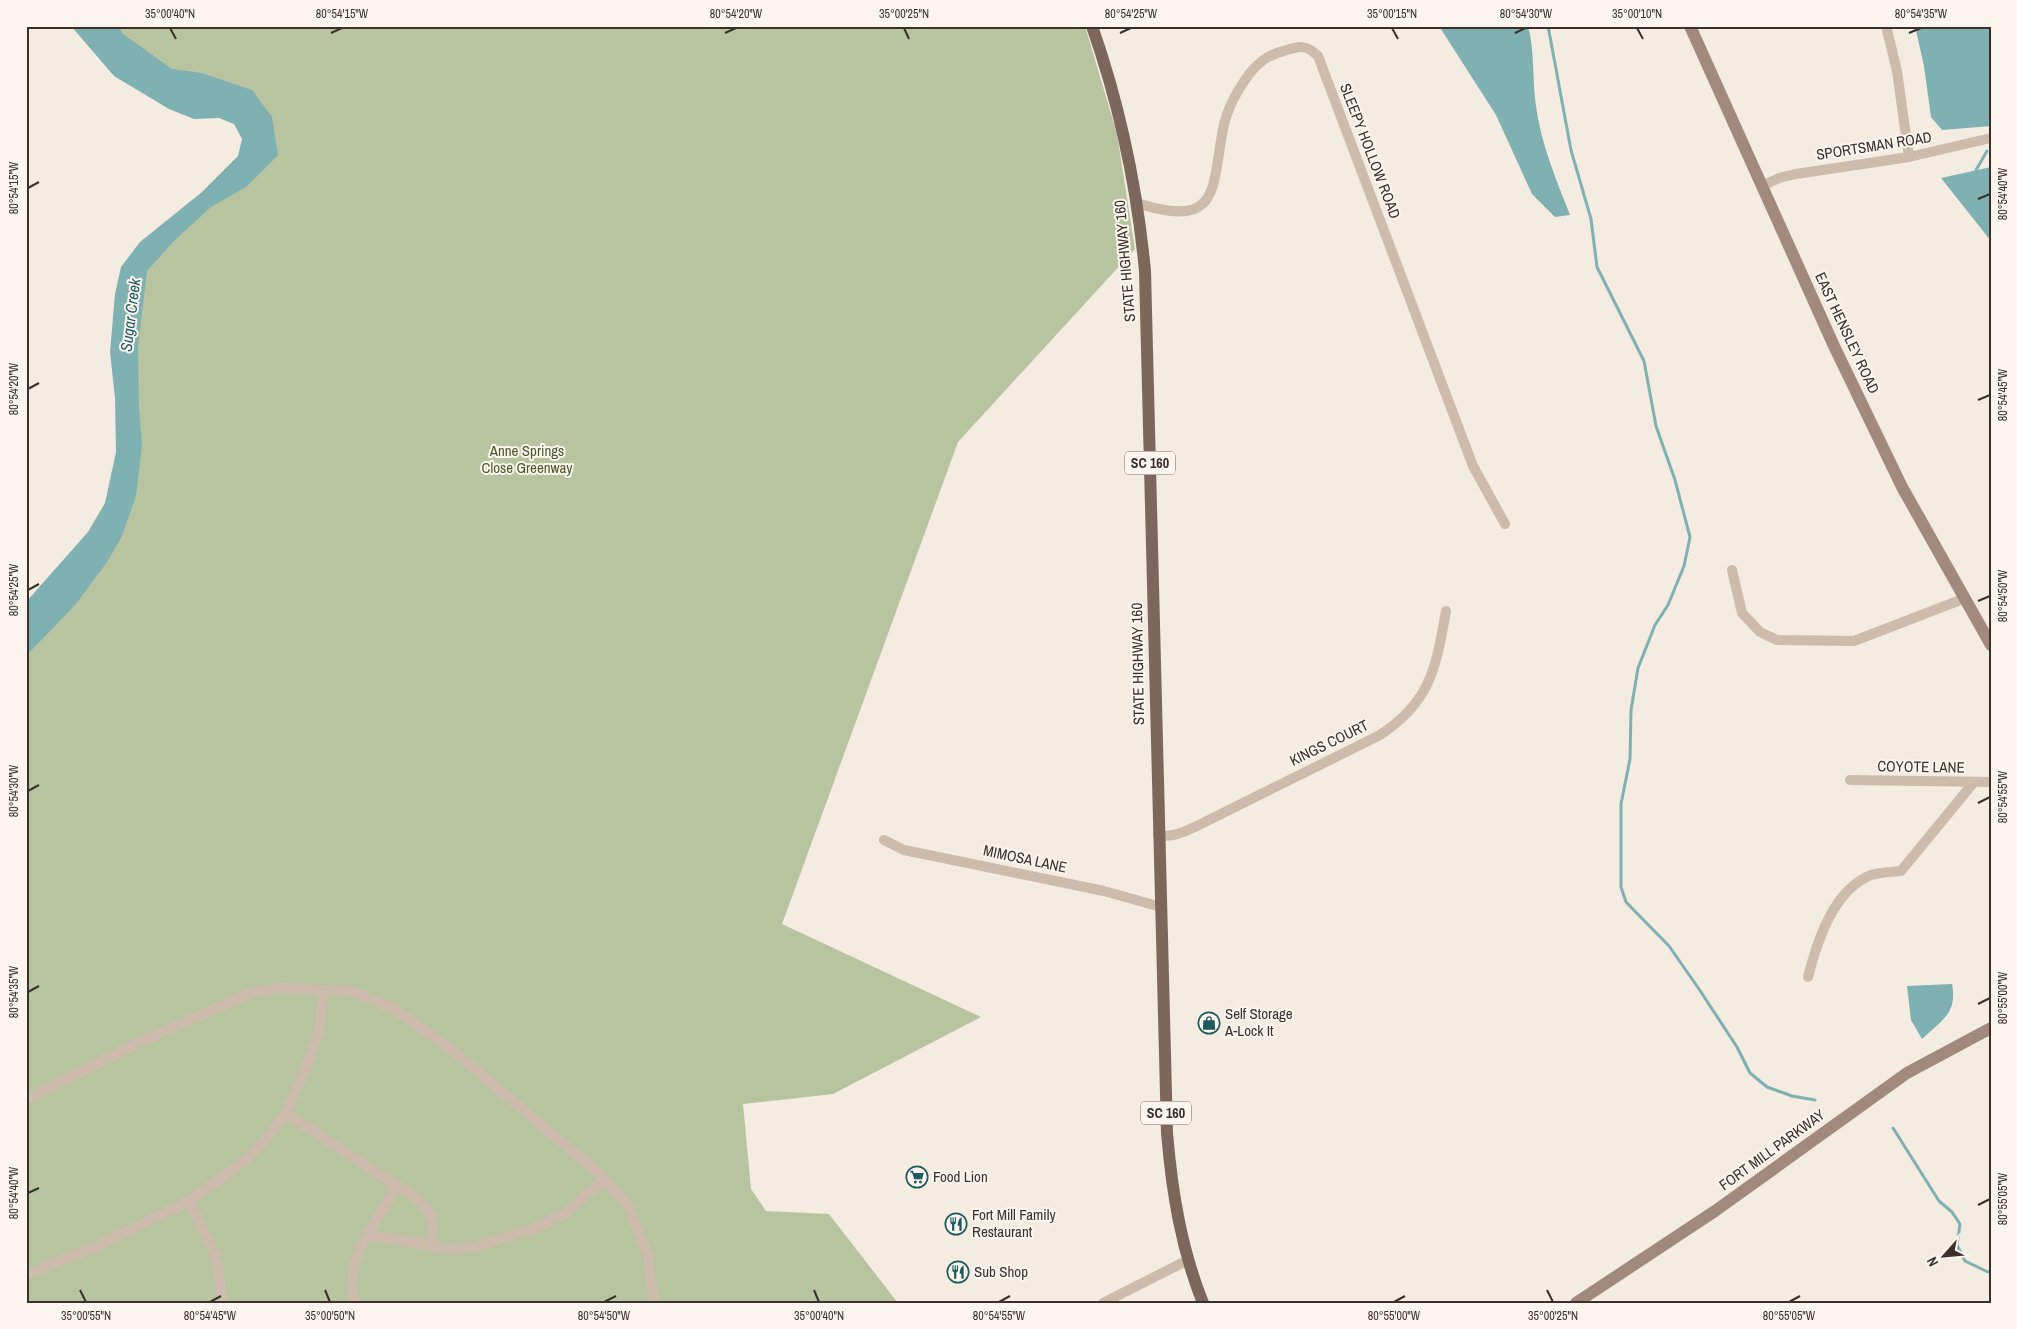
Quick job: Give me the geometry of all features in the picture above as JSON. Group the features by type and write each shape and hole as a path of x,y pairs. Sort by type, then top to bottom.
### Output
{"main road":[{"name":"STATE HIGHWAY 160","path":"1092,26 1123,132 1137,203 1148,320 1158,834 1167,1133 1174,1198 1188,1260 1203,1303"},
{"name":"EAST HENSLEY ROAD","path":"1690,26 1834,346 1902,487 1991,646"},
{"name":"FORT MILL PARKWAY","path":"1576,1303 1715,1211 1907,1073 1991,1028"}],"street":[{"path":"1886,26 1897,71 1909,157"},
{"name":"SLEEPY HOLLOW ROAD","path":"1137,203 1173,212 1198,207 1213,189 1229,109 1235,94 1253,68 1258,62 1280,52 1302,46 1310,48 1318,56 1473,466 1504,524"},
{"name":"SPORTSMAN ROAD","path":"1762,186 1779,178 1796,174 1909,157 1991,138"},
{"path":"1732,570 1742,613 1760,632 1777,640 1854,640 1963,599"},
{"name":"KINGS COURT","path":"1158,834 1167,836 1178,834 1201,824 1380,735 1401,721 1419,702 1426,688 1441,642 1446,611"},
{"name":"COYOTE LANE","path":"1850,780 1991,782"},
{"path":"1808,977 1823,934 1835,909 1846,893 1872,874 1901,871 1974,782"},
{"name":"MIMOSA LANE","path":"884,840 906,850 1104,891 1161,906"},
{"path":"26,1099 135,1044 253,992 282,988 350,991 393,1008 452,1050 604,1179 628,1205 648,1256 654,1303"},
{"path":"26,1275 98,1246 189,1201 246,1160 266,1140 286,1113 306,1068 319,1032 324,990"},
{"path":"286,1113 397,1186 413,1193 426,1210 433,1224 430,1245"},
{"path":"368,1235 449,1249 474,1247 533,1229 567,1212 604,1179"},
{"path":"354,1303 352,1279 368,1235 397,1186"},
{"path":"189,1201 214,1252 219,1271 222,1303"},
{"path":"1103,1303 1188,1260"}],"green space":[{"name":"Anne Springs Close Greenway","path":"97,26 1085,26 1117,134 1135,249 958,442 782,924 981,1017 833,1094 743,1104 751,1189 766,1211 829,1214 898,1303 26,1303 26,631 117,510 134,274 229,190 252,121"}],"water":[{"name":"Sugar Creek","path":"71,26 118,26 123,34 172,69 202,73 252,90 272,117 278,155 246,187 211,207 173,242 147,271 138,346 139,408 142,445 136,496 122,536 107,562 76,604 26,656 26,602 88,532 105,503 116,452 115,398 110,352 115,294 121,267 140,242 202,192 238,156 242,139 234,124 219,118 194,119 169,109 114,76"},
{"path":"1439,26 1528,26 1532,46 1535,96 1541,134 1570,215 1555,217 1532,194 1496,115"},
{"path":"1915,26 1991,26 1991,126 1942,130 1931,117 1924,66"},
{"path":"1991,167 1991,241 1941,178"},
{"path":"1952,984 1953,1002 1950,1009 1946,1016 1922,1039 1911,1020 1907,986"}],"waterway":[{"path":"1548,26 1571,150 1591,219 1597,267 1644,361 1656,426 1675,480 1690,537 1684,566 1668,605 1655,625 1638,668 1631,710 1630,759 1621,804 1621,887 1626,902 1669,946 1699,989 1737,1047 1750,1073 1767,1087 1792,1096 1815,1100"},
{"path":"1976,170 1987,151"},
{"path":"1893,1128 1939,1201 1952,1212 1960,1224 1957,1245 1965,1261 1988,1272 1991,1271"}],"place":[{"name":"Self Storage A-Lock It","path":"1209,1023"},
{"name":"Food Lion","path":"917,1177"},
{"name":"Fort Mill Family Restaurant","path":"956,1224"},
{"name":"Sub Shop","path":"958,1272"}]}
